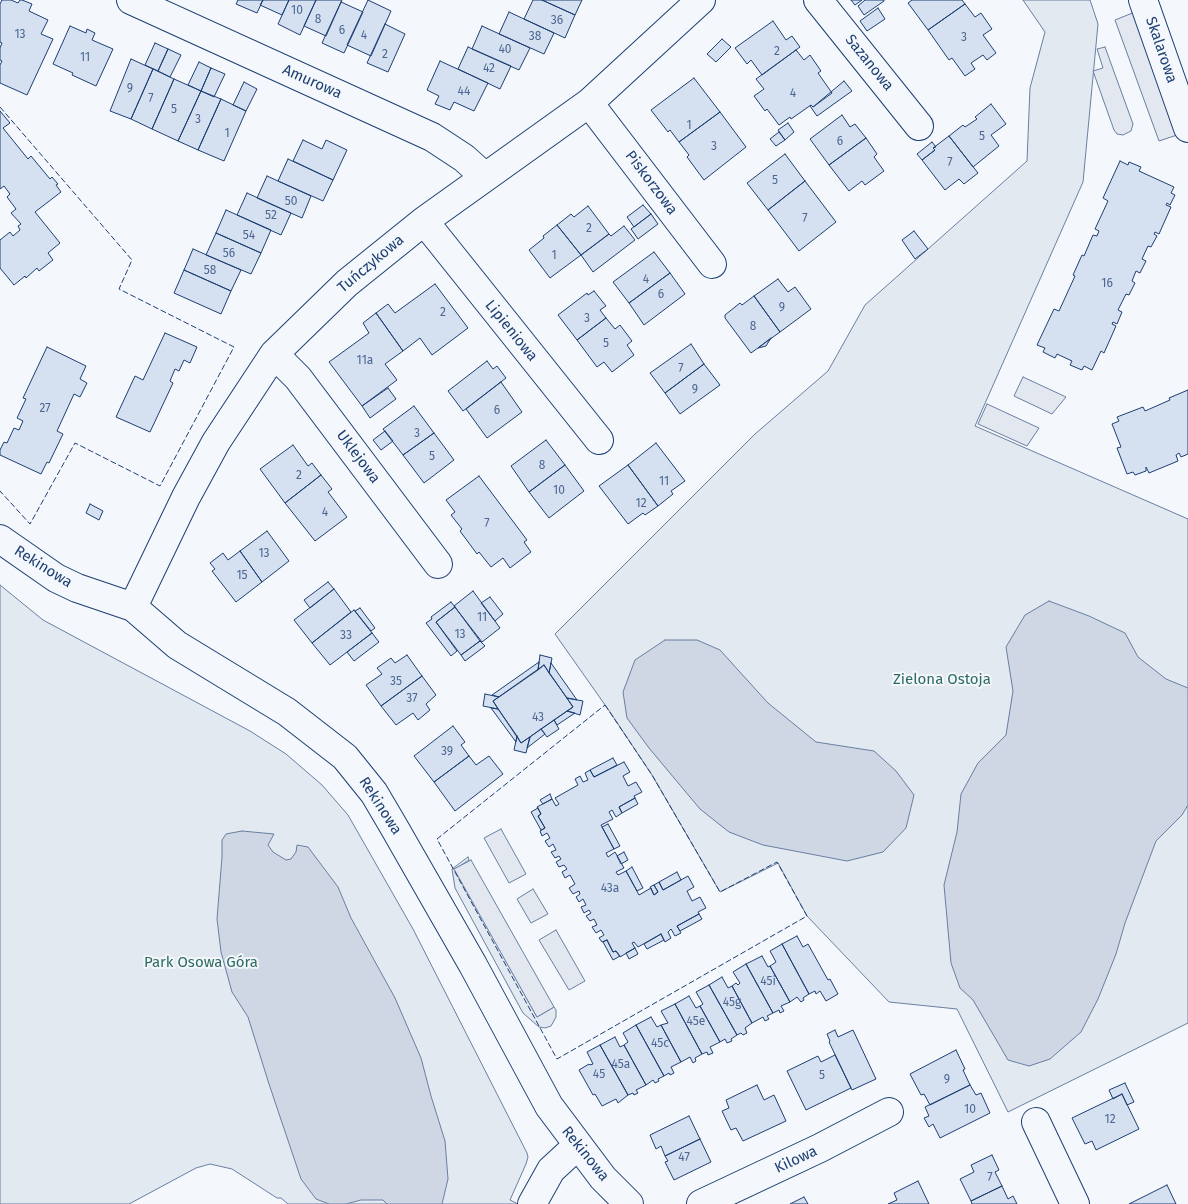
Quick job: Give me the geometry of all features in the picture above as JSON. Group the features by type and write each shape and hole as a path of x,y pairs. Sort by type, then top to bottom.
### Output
{"street":[{"name":"Amurowa","path":"131,0 432,137 464,158 485,177"},
{"name":"Sazanowa","path":"818,0 919,126"},
{"name":"Skalarowa","path":"1143,0 1188,128"},
{"name":"Tuńczykowa","path":"133,607 186,496 216,442 274,354 347,283 424,221 589,103 693,3"},
{"name":"Piskorzowa","path":"589,103 712,264"},
{"name":"Lipieniowa","path":"424,221 599,440"},
{"name":"Uklejowa","path":"274,354 298,378 438,564"},
{"name":"Rekinowa","path":"0,539 56,578 77,588 133,607 177,645 287,712 346,757 374,793 394,827 473,965 548,1106 603,1178 629,1204"},
{"name":"Kilowa","path":"701,1204 820,1148 889,1112"},
{"path":"1036,1122 1075,1204"},
{"path":"532,1204 551,1170 577,1146"}],"green space":[{"name":"Zielona Ostoja","path":"1023,0 1090,0 1098,24 1083,182 975,426 1188,519 1188,1023 1008,1112 957,1009 889,1002 807,916 778,863 720,892 652,775 555,634 755,434 828,371 865,305 1027,161 1030,88 1045,32"},
{"name":"Park Osowa Góra","path":"0,585 43,620 250,731 286,754 322,785 348,815 413,929 527,1153 526,1164 510,1200 518,1204 288,1204 232,1169 210,1164 196,1168 129,1204 0,1204"},
{"path":"468,857 469,860 455,869 537,1017 554,1007 556,1010 556,1017 551,1026 539,1027 523,1013 455,888 452,869"}],"shaded area":[{"path":"1135,12 1180,134 1159,141 1115,20"},
{"path":"1105,47 1133,124 1131,131 1123,135 1117,134 1114,130 1093,71 1103,68 1097,49"},
{"path":"1023,377 1066,397 1052,414 1014,396"},
{"path":"987,404 1039,428 1027,446 978,424"},
{"path":"1049,601 1089,616 1125,633 1138,657 1166,679 1188,688 1188,805 1182,815 1156,841 1125,923 1116,954 1098,999 1081,1032 1050,1059 1029,1066 1008,1060 973,1000 960,988 951,963 944,885 957,832 961,794 978,763 1006,735 1013,691 1006,647 1025,615"},
{"path":"665,640 697,640 720,650 768,703 816,742 874,751 896,771 914,795 906,828 883,852 847,861 763,845 729,832 700,809 649,748 627,718 623,692 635,660"},
{"path":"501,829 526,874 509,883 484,838"},
{"path":"242,831 274,834 268,845 273,852 286,860 291,859 296,852 297,845 308,847 338,887 351,918 395,998 421,1058 445,1141 448,1179 442,1204 387,1204 383,1200 361,1200 346,1204 329,1204 316,1199 301,1179 248,1017 232,992 221,952 217,919 222,840 226,834"},
{"path":"471,860 554,1007 537,1017 454,869"},
{"path":"533,889 548,914 531,923 517,899"},
{"path":"556,930 585,981 569,990 539,940"}],"building":[{"path":"2,0 11,0 18,3 22,0 32,4 29,11 48,20 41,34 53,39 27,95 0,83 0,65 2,61 0,60 0,48 2,43 0,42 0,4"},
{"path":"238,0 263,0 257,13 236,4"},
{"path":"263,0 289,0 282,15 260,5"},
{"path":"289,0 316,0 300,35 278,24"},
{"path":"316,0 342,0 326,36 304,26"},
{"path":"368,0 391,11 371,56 347,45"},
{"path":"533,0 542,0 575,15 565,38 524,19"},
{"path":"542,0 582,0 575,15"},
{"path":"851,0 862,0 855,5"},
{"path":"865,0 884,1 864,15 858,6"},
{"path":"912,0 962,0 965,4 928,30 908,3"},
{"path":"341,2 363,12 344,53 322,43"},
{"path":"965,4 975,17 981,13 992,29 983,35 996,53 987,60 983,55 971,63 975,69 965,76 952,58 949,60 928,30"},
{"path":"878,8 885,19 867,31 860,21"},
{"path":"509,12 554,33 544,54 499,34"},
{"path":"773,21 786,40 792,36 800,47 762,75 751,60 747,64 735,48"},
{"path":"385,24 405,34 388,72 367,63"},
{"path":"70,26 86,33 87,29 95,33 92,40 113,49 96,86 53,64"},
{"path":"482,26 530,48 519,70 472,49"},
{"path":"722,39 731,47 716,62 707,54"},
{"path":"155,43 168,49 158,71 145,65"},
{"path":"468,47 511,66 500,89 458,69"},
{"path":"168,49 181,55 170,77 158,71"},
{"path":"796,50 804,60 810,55 821,71 818,73 832,93 813,107 811,105 779,125 754,96 764,89 756,79"},
{"path":"131,59 153,69 131,119 110,111"},
{"path":"440,61 488,83 474,111 454,102 450,110 435,104 439,96 427,90"},
{"path":"199,62 211,68 201,91 188,85"},
{"path":"211,68 225,74 214,97 201,91"},
{"path":"153,69 174,79 152,129 131,119"},
{"path":"694,78 720,112 679,142 670,130 668,132 651,110"},
{"path":"174,79 201,91 178,141 152,129"},
{"path":"844,81 852,91 817,116 810,106 813,107"},
{"path":"244,82 257,89 246,111 233,105"},
{"path":"201,91 221,99 198,150 178,141"},
{"path":"221,99 246,111 224,161 198,150"},
{"path":"991,104 1006,124 991,135 999,146 973,167 949,136 963,125 965,127 977,119 975,117"},
{"path":"0,111 10,123 3,128 28,159 31,156 50,179 52,177 58,184 56,185 61,192 35,212 60,243 48,253 53,260 39,271 37,268 26,278 25,276 14,285 0,268 0,240 10,232 13,236 20,230 18,226 21,224 11,213 16,209 7,197 10,194 4,186 0,189"},
{"path":"720,112 746,147 704,180 687,157 689,155 679,142"},
{"path":"842,115 850,127 855,124 866,138 829,165 810,139"},
{"path":"788,123 794,132 785,140 778,130"},
{"path":"779,132 785,140 776,146 770,139"},
{"path":"949,136 978,173 964,184 959,179 945,190 922,160 935,150 933,148"},
{"path":"866,138 877,154 874,157 884,171 865,185 862,181 849,191 829,165"},
{"path":"303,140 322,149 326,140 347,150 333,180 293,161"},
{"path":"932,142 936,147 933,148 935,150 922,160 917,154"},
{"path":"785,154 805,181 768,210 747,183"},
{"path":"288,159 333,180 323,201 278,181"},
{"path":"1120,161 1128,165 1129,162 1141,167 1139,171 1174,187 1171,193 1175,195 1170,205 1167,203 1166,205 1171,207 1159,234 1155,232 1154,234 1157,236 1151,247 1148,246 1142,259 1146,261 1140,273 1136,271 1132,281 1135,283 1129,295 1126,294 1118,310 1122,312 1117,324 1113,322 1112,324 1116,326 1104,353 1101,351 1092,370 1084,366 1082,370 1070,365 1072,361 1057,354 1055,358 1043,352 1045,348 1037,345 1054,309 1059,311 1075,276 1073,275 1093,235 1097,236 1099,231 1095,229 1108,201 1103,198"},
{"path":"267,176 311,196 302,218 257,198"},
{"path":"805,181 836,222 799,251 768,210"},
{"path":"247,193 291,213 281,235 237,215"},
{"path":"643,205 651,214 634,227 627,217"},
{"path":"588,206 609,234 581,255 557,225 571,214 574,217"},
{"path":"226,210 271,230 261,253 216,233"},
{"path":"651,214 658,224 638,239 631,229"},
{"path":"557,225 581,255 550,278 529,250"},
{"path":"624,226 635,240 593,272 581,255 609,234 611,236"},
{"path":"914,231 928,249 915,259 902,240"},
{"path":"216,233 261,253 251,274 206,255"},
{"path":"193,249 241,270 231,291 184,270"},
{"path":"654,252 670,273 629,303 613,282"},
{"path":"184,270 231,291 221,314 174,293"},
{"path":"670,273 685,294 644,325 629,303"},
{"path":"778,279 788,292 795,287 811,309 780,332 754,296"},
{"path":"435,284 468,328 432,355 420,338 403,351 376,313 388,304 395,313"},
{"path":"594,291 606,306 600,310 606,318 577,340 558,315 587,293 588,295"},
{"path":"754,296 780,332 751,353 725,318 725,315 740,303 742,305"},
{"path":"376,313 403,351 385,364 397,380 362,406 329,362 369,333 363,323"},
{"path":"606,318 615,329 620,325 632,341 627,345 634,355 612,372 604,362 597,367 577,340"},
{"path":"165,333 197,347 190,363 184,360 179,371 175,369 170,381 173,383 150,432 116,417 135,376 143,380"},
{"path":"771,338 766,346 758,348"},
{"path":"691,344 704,364 665,393 650,373"},
{"path":"47,347 86,366 80,379 87,383 80,397 74,394 57,431 63,434 49,463 47,462 41,474 0,455 0,450 4,442 7,443 14,428 19,430 23,421 17,418 26,399 23,398"},
{"path":"487,361 493,369 497,366 506,378 463,411 448,391"},
{"path":"704,364 720,385 680,414 665,393"},
{"path":"501,382 522,412 487,438 466,409"},
{"path":"388,388 396,399 370,418 362,406"},
{"path":"1188,390 1188,454 1181,457 1179,453 1176,455 1178,461 1149,473 1146,467 1146,471 1135,475 1133,472 1127,474 1117,448 1121,447 1112,424 1119,421 1117,417 1143,407 1145,411"},
{"path":"414,406 434,433 403,455 383,429"},
{"path":"385,431 393,441 381,450 373,440"},
{"path":"434,433 454,460 424,483 403,455"},
{"path":"546,440 565,465 529,492 511,466"},
{"path":"656,443 685,481 671,491 673,494 658,506 628,465"},
{"path":"293,445 308,466 312,463 321,475 285,503 260,469"},
{"path":"565,465 584,491 549,518 529,492"},
{"path":"628,465 658,506 645,515 643,513 628,524 599,486"},
{"path":"321,475 332,489 328,492 347,517 315,541 285,503"},
{"path":"479,476 527,540 524,542 531,552 510,568 503,558 491,567 479,552 477,554 451,515 455,512 446,500"},
{"path":"90,504 103,511 99,520 86,513"},
{"path":"267,531 289,561 262,582 240,551"},
{"path":"240,551 262,582 236,602 212,571 215,569 210,563 223,553 228,560"},
{"path":"328,582 334,589 310,608 304,600"},
{"path":"334,589 351,612 312,643 294,620"},
{"path":"473,591 500,628 482,642 454,606"},
{"path":"490,597 503,614 495,621 481,603"},
{"path":"451,602 455,607 436,622 457,651 451,656 426,623"},
{"path":"455,607 480,641 461,655 436,622"},
{"path":"360,608 375,628 371,631 355,611"},
{"path":"354,610 372,633 330,665 312,643"},
{"path":"372,633 379,642 354,661 347,652"},
{"path":"480,641 485,646 465,661 461,655"},
{"path":"407,655 422,676 381,706 366,685 382,674 377,668 391,658 395,663"},
{"path":"540,655 552,658 549,673 544,665 538,670"},
{"path":"539,662 538,670 499,697 492,695"},
{"path":"551,663 577,700 567,698 549,673"},
{"path":"544,665 573,707 521,743 493,701"},
{"path":"422,676 436,695 426,704 430,710 418,720 413,713 396,725 381,706"},
{"path":"485,694 499,697 493,701 498,709 483,706"},
{"path":"567,698 583,701 580,715 567,711 573,707"},
{"path":"491,708 498,709 517,736 516,742"},
{"path":"567,711 575,713 557,725 554,720"},
{"path":"554,720 559,729 547,737 541,729"},
{"path":"453,726 465,742 461,745 469,756 434,782 414,756"},
{"path":"541,729 545,734 527,748 530,737"},
{"path":"517,736 521,743 530,737 526,753 514,750"},
{"path":"469,756 476,765 489,756 503,774 455,811 434,782"},
{"path":"613,758 617,765 594,777 590,770"},
{"path":"624,762 630,772 623,776 628,786 636,782 642,792 619,807 622,813 616,817 612,810 609,812 613,819 601,825 614,849 606,853 608,857 615,852 624,868 616,872 618,875 626,871 639,895 651,888 654,895 658,892 654,885 659,882 663,890 688,876 694,887 687,891 692,901 700,897 706,908 677,926 681,933 675,936 671,929 668,932 671,938 665,942 661,934 638,947 634,942 632,943 635,948 620,957 616,951 613,952 607,940 602,942 599,938 604,935 601,930 596,933 592,927 597,925 594,919 590,921 586,916 591,913 589,910 584,913 581,907 586,905 583,899 579,902 576,897 580,894 579,891 573,894 569,888 575,884 570,875 565,878 562,872 567,869 564,865 559,867 556,862 561,859 559,856 555,858 551,852 556,850 553,844 549,847 545,841 550,838 547,833 542,836 540,831 545,828 538,816 541,814 537,807 552,799 556,806 559,804 555,798 578,785 575,779 580,776 583,782 588,780 585,773 590,770 594,777"},
{"path":"550,794 552,799 543,804 540,800"},
{"path":"635,798 638,804 622,813 619,807"},
{"path":"538,808 541,814 538,816 545,828 541,830 531,812"},
{"path":"608,824 620,846 614,849 602,827"},
{"path":"624,852 628,860 621,864 617,856"},
{"path":"632,867 643,888 637,891 626,871"},
{"path":"677,872 681,880 663,890 659,882"},
{"path":"654,885 658,892 654,895 650,887"},
{"path":"699,914 702,919 680,931 677,926"},
{"path":"661,934 664,940 647,949 644,944"},
{"path":"797,936 803,947 808,944 838,994 826,1001 820,991 816,994 815,991 809,994 782,944"},
{"path":"607,940 613,952 616,951 620,956 613,960 603,942"},
{"path":"782,944 809,994 801,1002 797,997 790,1002 770,966 776,962 770,951"},
{"path":"635,948 638,954 629,959 626,953"},
{"path":"762,956 768,967 770,966 790,1002 781,1006 784,1011 780,1013 779,1010 773,1013 746,964"},
{"path":"746,964 773,1013 767,1016 769,1019 765,1021 763,1017 752,1023 732,986 740,983 733,972"},
{"path":"722,977 728,988 732,986 752,1023 745,1028 747,1033 743,1035 741,1033 737,1035 709,985"},
{"path":"709,985 737,1035 731,1039 732,1041 727,1043 725,1039 720,1042 700,1006 703,1004 696,992"},
{"path":"689,996 696,1008 700,1006 720,1042 710,1047 713,1053 708,1055 707,1052 702,1054 675,1004"},
{"path":"675,1004 702,1054 695,1058 696,1061 693,1063 690,1057 681,1062 661,1025 668,1023 661,1011"},
{"path":"651,1017 657,1027 661,1025 681,1062 671,1067 674,1073 670,1075 669,1073 664,1076 636,1025"},
{"path":"636,1025 664,1076 655,1083 653,1080 646,1085 624,1045 628,1042 623,1033"},
{"path":"835,1030 838,1037 853,1030 876,1079 852,1090 829,1042 827,1034"},
{"path":"615,1037 620,1047 624,1045 646,1085 636,1090 638,1093 634,1095 633,1093 628,1095 600,1045"},
{"path":"600,1045 628,1095 618,1103 616,1099 602,1106 595,1094 593,1095 579,1070 589,1064 593,1064 587,1052"},
{"path":"956,1050 970,1085 930,1105 924,1094 921,1095 910,1074"},
{"path":"835,1055 851,1088 806,1110 787,1071 818,1056 821,1062"},
{"path":"1125,1083 1134,1102 1127,1105 1122,1094 1113,1099 1109,1090"},
{"path":"757,1085 764,1100 774,1095 786,1121 743,1141 736,1128 731,1130 722,1111 729,1108 726,1100"},
{"path":"970,1085 976,1095 981,1093 990,1113 940,1138 933,1124 929,1127 924,1118 929,1116 925,1107"},
{"path":"1122,1094 1139,1129 1096,1150 1092,1141 1085,1144 1072,1118"},
{"path":"689,1116 700,1139 665,1156 661,1146 656,1149 650,1135"},
{"path":"700,1139 711,1162 674,1180 665,1162 668,1161 665,1156"},
{"path":"992,1155 999,1170 995,1172 1002,1186 971,1201 960,1179 974,1172 971,1165"},
{"path":"918,1181 929,1204 888,1204 897,1200 894,1193"},
{"path":"1167,1185 1176,1204 1129,1204"},
{"path":"1002,1186 1008,1199 1013,1196 1017,1204 972,1204 971,1201"},
{"path":"804,1197 808,1204 790,1204"}],"fence":[{"path":"0,107 132,260 119,289 234,347 160,486 75,443 30,524 0,491"},
{"path":"605,705 652,775 720,892 777,862 807,916 557,1059 437,839 605,705"}]}
